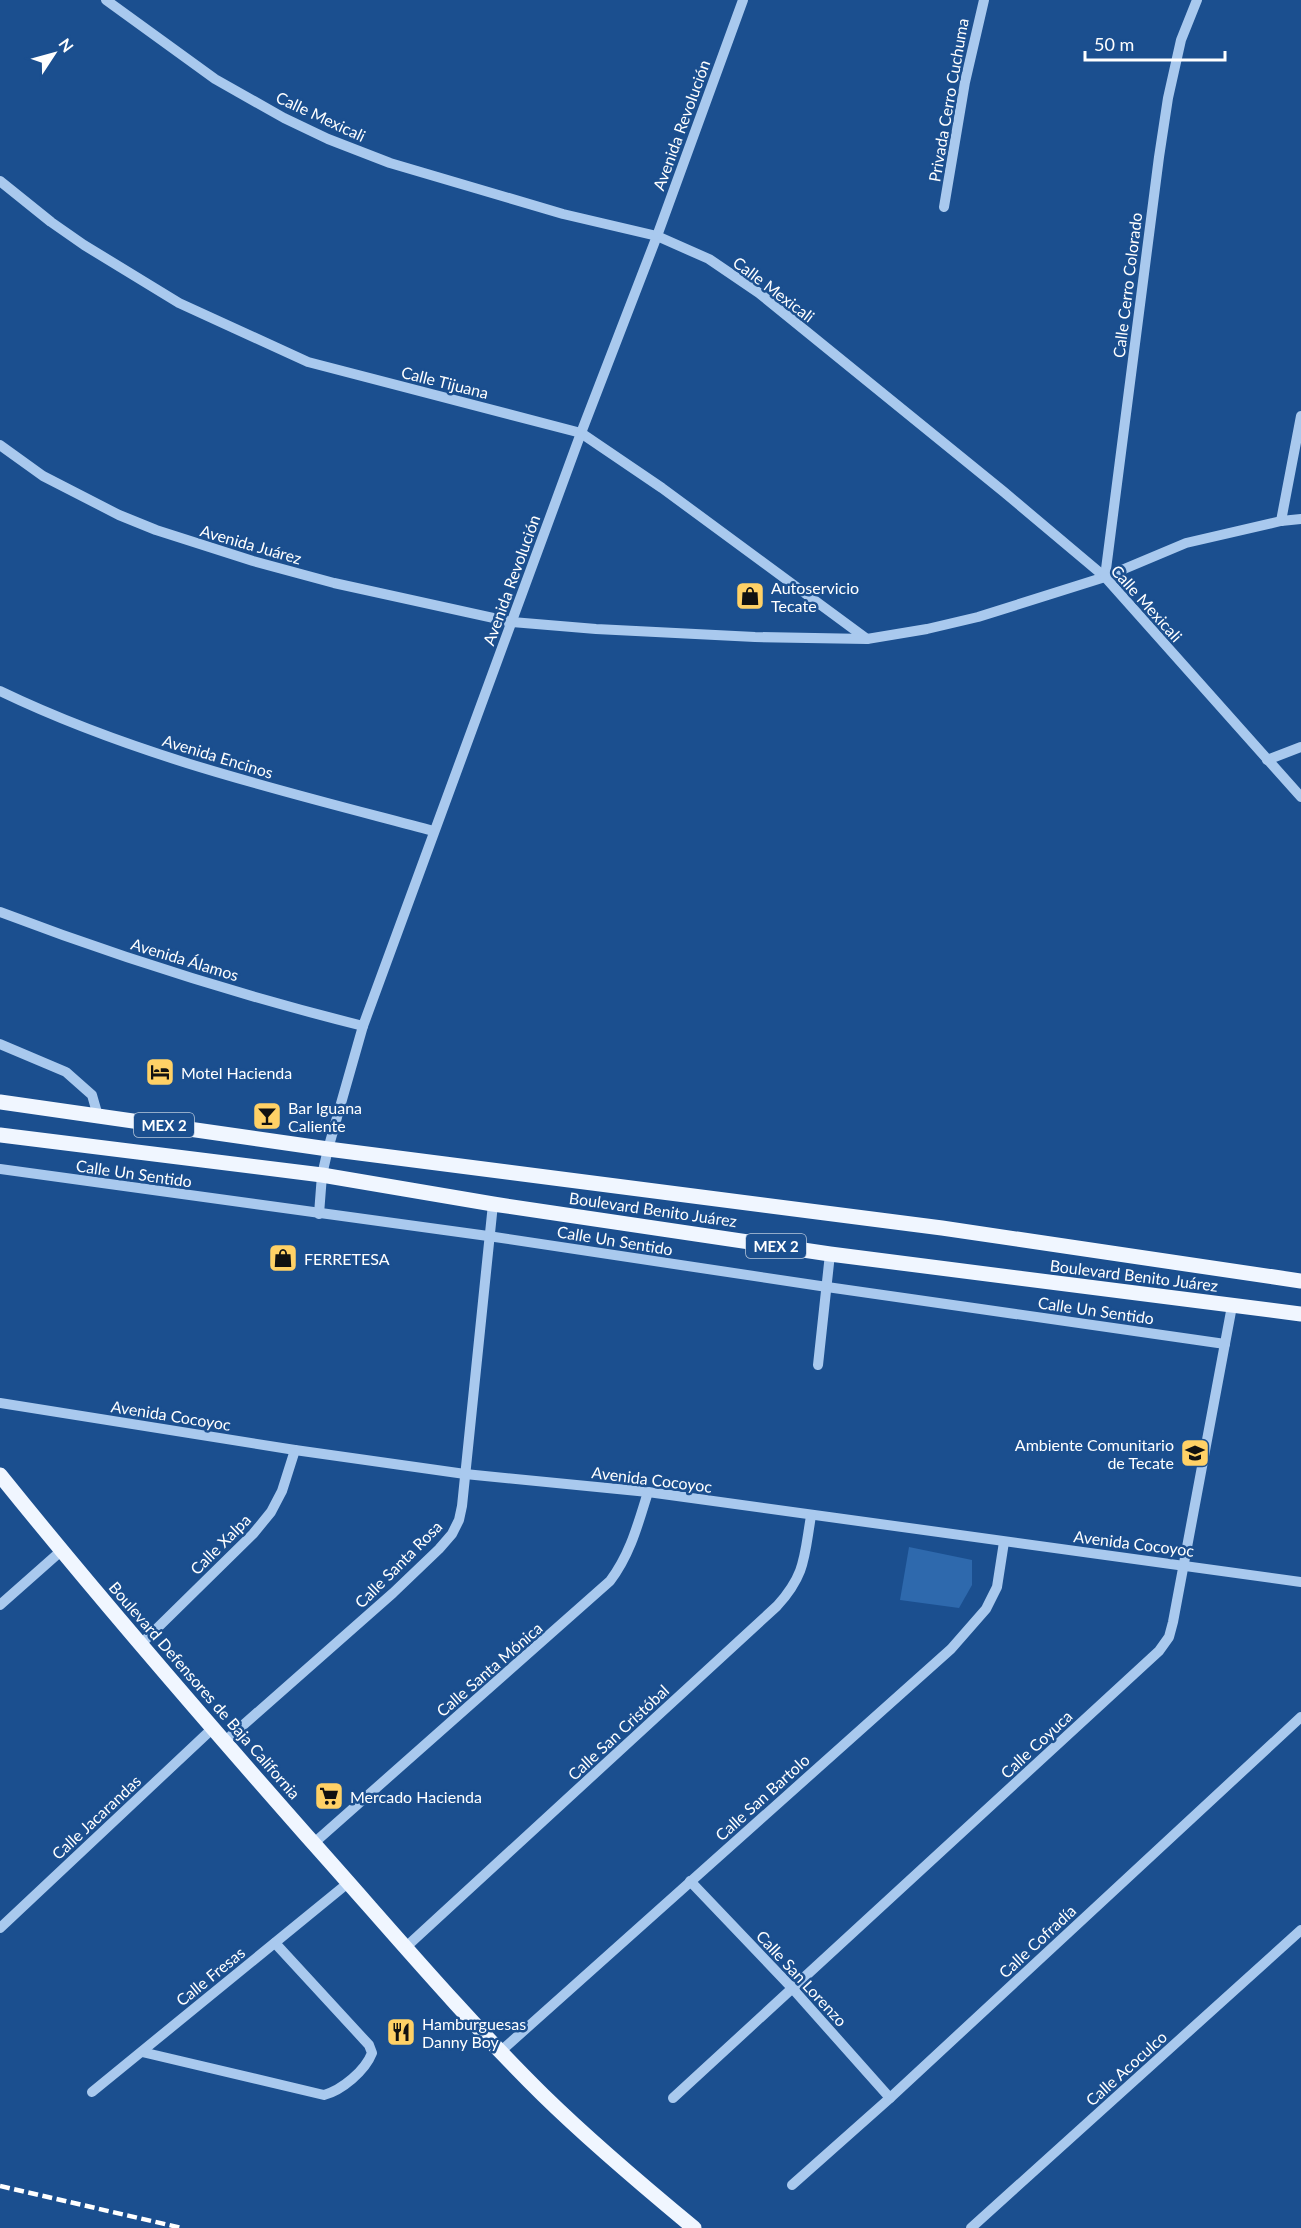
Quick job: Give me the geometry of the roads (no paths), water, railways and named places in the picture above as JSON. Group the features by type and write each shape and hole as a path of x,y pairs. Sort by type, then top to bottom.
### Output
{"main road":[{"name":"Boulevard Benito Juárez","path":"0,1102 328,1149 942,1228 1301,1281"},
{"name":"Boulevard Benito Juárez","path":"0,1135 322,1175 493,1204 830,1254 1301,1314"},
{"name":"Boulevard Defensores de Baja California","path":"0,1475 61,1551 224,1742 501,2051 604,2153 694,2228"}],"street":[{"name":"Calle Mexicali","path":"106,0 215,79 284,118 328,139 390,163 563,214 657,236 709,259 759,293 1106,577 1301,797"},
{"name":"Avenida Revolución","path":"319,1214 322,1175 328,1149 363,1026 743,0"},
{"name":"Privada Cerro Cuchuma","path":"944,207 965,82 984,0"},
{"name":"Calle Cerro Colorado","path":"1106,577 1168,98 1181,40 1197,0"},
{"name":"Calle Tijuana","path":"0,181 84,245 179,303 308,362 581,433 672,495 867,639"},
{"path":"1281,520 1301,416"},
{"name":"Avenida Juárez","path":"0,445 43,476 119,516 156,531 334,583 512,622 755,637 867,639 927,629 1106,577 1186,543 1281,520 1301,519"},
{"name":"Avenida Encinos","path":"0,691 82,727 154,752 271,788 434,831"},
{"path":"1267,760 1301,747"},
{"name":"Avenida Álamos","path":"0,912 66,938 363,1026"},
{"path":"0,1044 66,1072 92,1095 98,1116"},
{"name":"Calle Un Sentido","path":"0,1169 489,1236 1225,1344"},
{"name":"Calle Santa Rosa","path":"224,1742 393,1593 439,1549 452,1534 459,1520 493,1204"},
{"path":"818,1365 830,1254"},
{"name":"Calle Coyuca","path":"673,2098 1159,1652 1169,1636 1232,1306"},
{"name":"Avenida Cocoyoc","path":"0,1403 295,1450 465,1474 648,1492 1301,1582"},
{"name":"Calle Xalpa","path":"141,1644 253,1534 272,1512 282,1491 295,1450"},
{"name":"Calle Santa Mónica","path":"314,1843 610,1581 622,1566 629,1550 648,1492"},
{"name":"Calle San Cristóbal","path":"406,1947 793,1589 801,1573 811,1516"},
{"name":"Calle San Bartolo","path":"501,2051 951,1649 986,1609 997,1587 1004,1542"},
{"path":"0,1605 61,1551"},
{"name":"Calle Cofradía","path":"792,2185 890,2098 1301,1717"},
{"name":"Calle Jacarandas","path":"0,1928 213,1728"},
{"name":"Calle San Lorenzo","path":"690,1881 793,1989 890,2098"},
{"name":"Calle Fresas","path":"92,2092 348,1883"},
{"name":"Calle Acoculco","path":"971,2228 1301,1930"},
{"path":"142,2052 324,2095 345,2085 369,2061 372,2053 369,2045 275,1943"}],"railway":[{"path":"0,2186 182,2228"}],"place":[{"name":"Autoservicio Tecate","path":"750,596"},
{"name":"Motel Hacienda","path":"160,1072"},
{"name":"Bar Iguana Caliente","path":"267,1116"},
{"name":"FERRETESA","path":"283,1258"},
{"name":"Ambiente Comunitario de Tecate","path":"1195,1453"},
{"name":"Mercado Hacienda","path":"329,1796"},
{"name":"Hamburguesas Danny Boy","path":"401,2032"}]}
